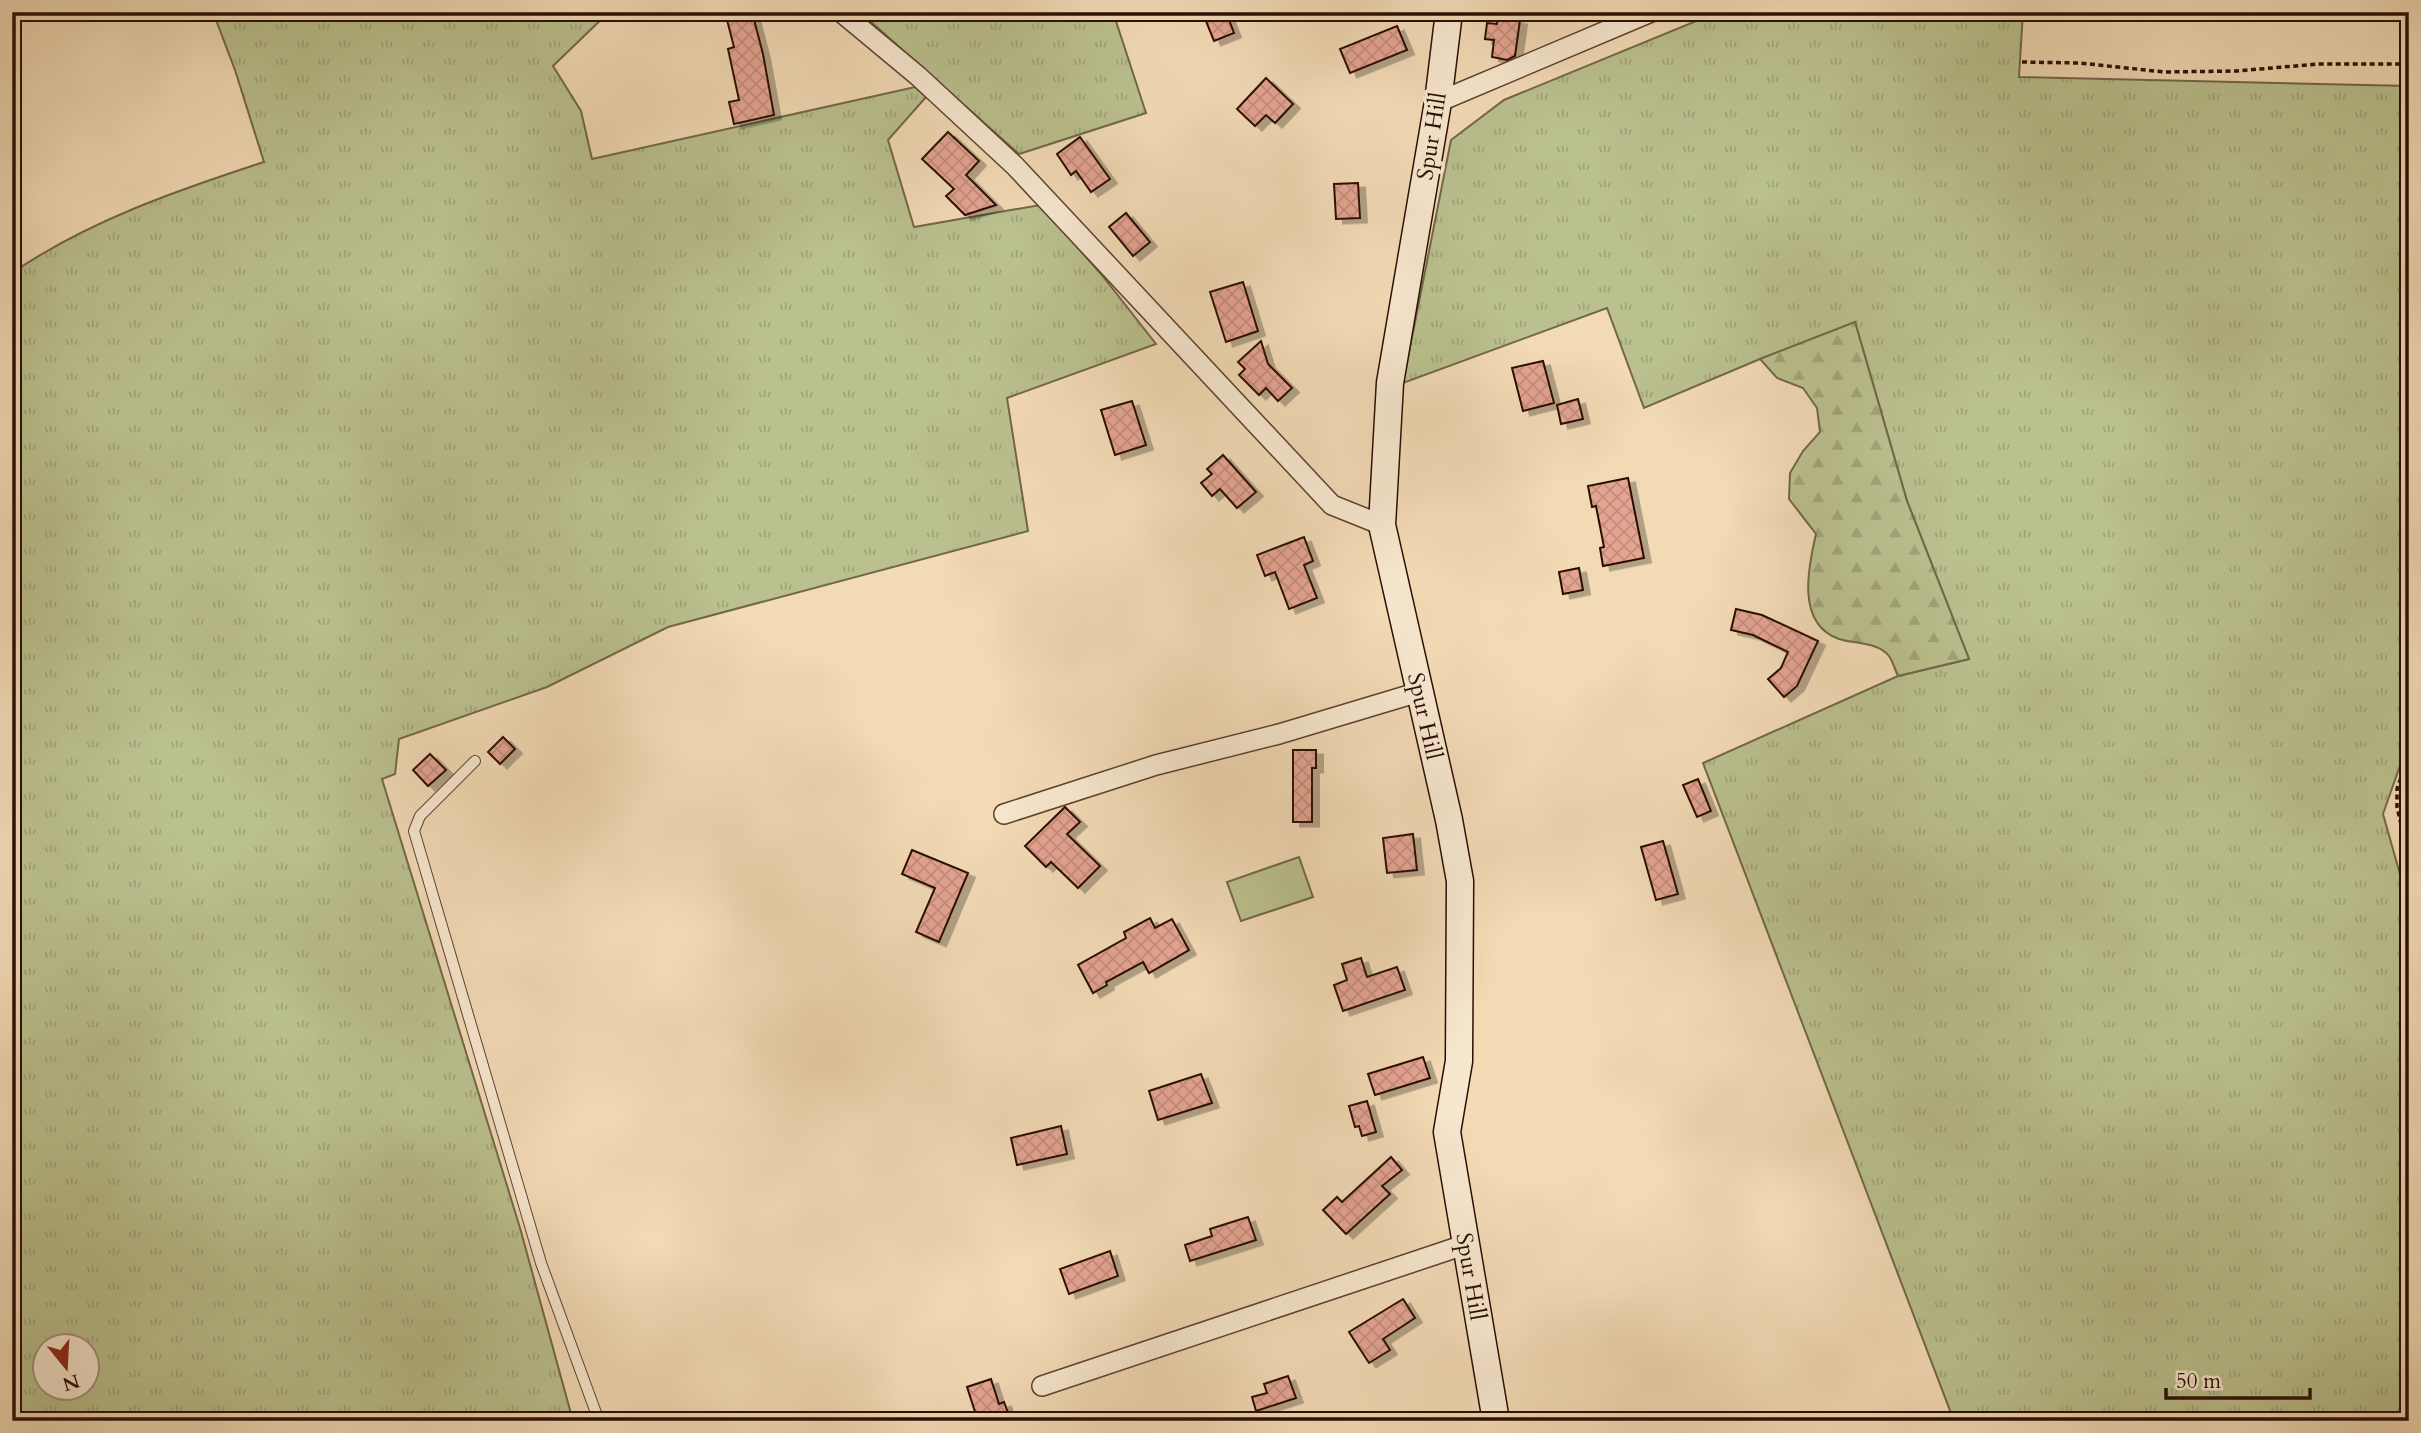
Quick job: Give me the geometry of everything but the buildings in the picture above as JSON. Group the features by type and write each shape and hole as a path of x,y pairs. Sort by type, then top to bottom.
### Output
{"street":[{"path":"841,12 918,76 1015,166 1332,505 1382,525"},
{"name":"Spur Hill","path":"1449,12 1437,102 1390,383 1382,525 1449,820 1462,897 1459,1061 1447,1132 1496,1421"},
{"path":"1437,102 1651,12"},
{"path":"1004,814 1156,765 1279,734 1419,692"},
{"path":"1042,1386 1467,1244"}],"lane":[{"path":"475,761 420,816 414,831 541,1263 599,1421"}],"path":[{"path":"2022,62 2080,63 2164,72 2237,71 2318,64 2409,64"},
{"path":"2409,754 2397,789 2397,807 2409,859"}],"green space":[{"path":"213,12 609,12 553,66 581,111 592,159 915,87 926,97 888,140 914,227 1040,205 1101,274 1156,344 1007,398 1028,531 668,627 547,687 399,739 395,774 382,779 520,1228 573,1421 12,1421 12,273 41,254 102,222 264,162 235,70"},
{"path":"860,12 1113,12 1146,113 1019,154"},
{"path":"1718,12 2023,12 2019,77 2409,86 2409,740 2383,814 2409,906 2409,1421 1954,1421 1703,763 1898,676 1969,659 1907,501 1855,322 1644,408 1607,308 1403,383 1451,140 1504,100"},
{"path":"1855,322 1907,501 1969,659 1898,676 1884,651 1839,639 1825,632 1816,621 1808,594 1808,578 1816,534 1789,499 1790,473 1803,451 1820,432 1817,408 1803,388 1777,378 1760,359"},
{"path":"1299,857 1313,897 1241,921 1227,882"}]}
